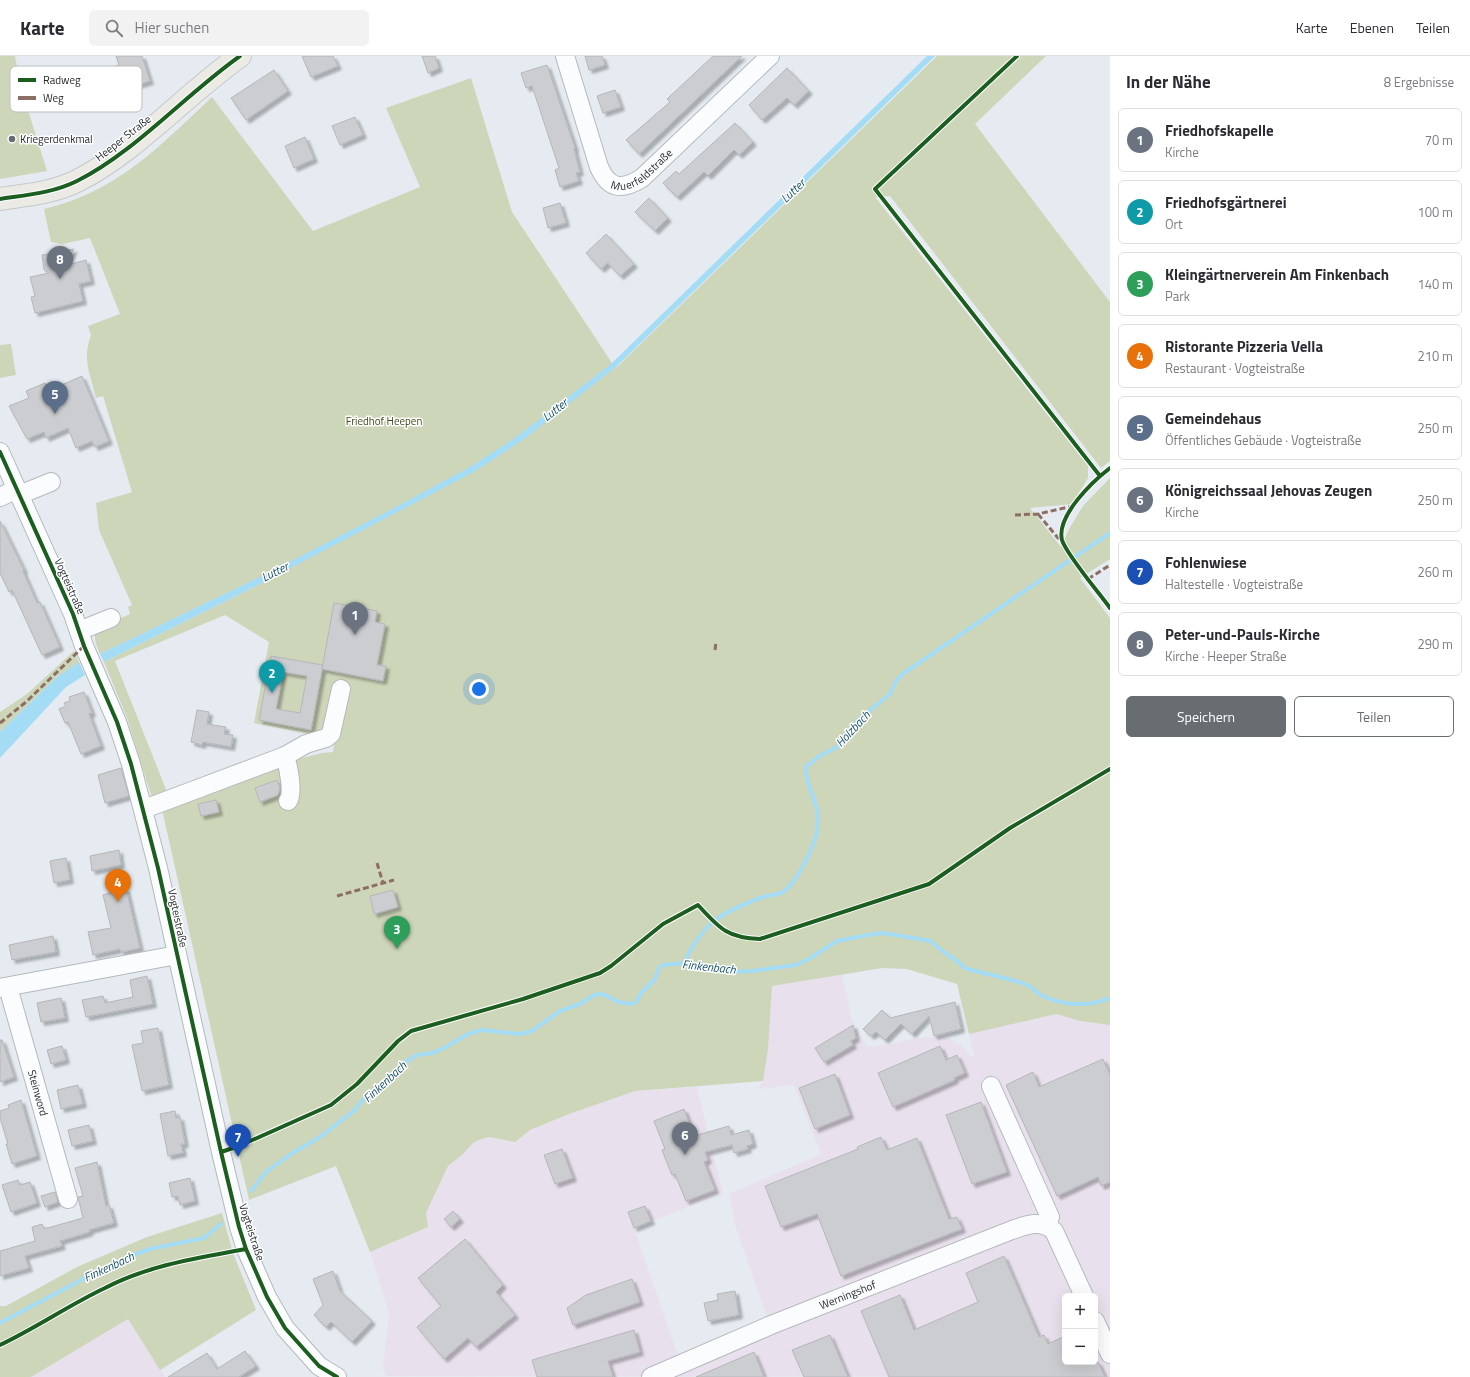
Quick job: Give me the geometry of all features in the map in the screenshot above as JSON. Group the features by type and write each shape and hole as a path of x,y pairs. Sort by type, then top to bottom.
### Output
{"main road":[{"name":"Heeper Straße","path":"0,199 61,187 77,181 104,165 240,56"}],"street":[{"name":"Muerfeldstraße","path":"565,56 599,166 608,182 615,186 622,186 642,178 770,56"},
{"name":"Vogteistraße","path":"0,452 118,722 144,809 224,1164 246,1249 264,1290 285,1328 314,1372 337,1377"},
{"path":"0,497 51,482"},
{"path":"79,631 111,618"},
{"path":"144,809 285,756 306,744 326,738 331,734 341,689"},
{"path":"285,756 291,796 288,801"},
{"path":"4,988 177,955"},
{"name":"Steinword","path":"4,988 68,1199"},
{"path":"991,1086 1050,1217 1047,1225 1054,1230 1060,1241 1083,1293"},
{"name":"Werningshof","path":"650,1377 772,1325 1012,1230 1036,1224 1047,1225"},
{"path":"1098,1327 1110,1354"}],"shaded area":[{"path":"842,974 852,1020 867,1046 889,1045 911,1039 936,1036 951,1039 974,1058 969,1034 1056,1014 1080,1021 1110,1025 1110,1377 386,1376 383,1369 389,1313 370,1252 428,1227 426,1213 448,1166 462,1155 473,1143 489,1137 515,1142 530,1130 569,1114 635,1091 697,1087 723,1193 634,1228 678,1356 768,1319 736,1229 729,1194 821,1154 794,1085 760,1089 758,1087 763,1081 768,1050 772,986"},
{"path":"128,1319 165,1377 31,1377"}],"green space":[{"path":"0,56 15,56 17,66 10,66 10,112 29,112 47,171 0,179"},
{"name":"Friedhof Heepen","path":"937,56 1046,56 975,124 1110,302 1110,461 1101,468 890,196 875,197 1088,466 1088,478 1072,504 1030,508 1061,547 1069,529 1083,506 1110,478 1110,559 1080,578 1110,618 1110,1025 1080,1021 1056,1014 969,1034 957,984 907,969 882,968 772,986 768,1050 763,1081 635,1091 569,1114 530,1130 515,1142 489,1137 479,1140 473,1143 462,1155 448,1166 426,1213 428,1227 370,1252 336,1166 249,1200 162,809 298,759 333,752 335,739 254,723 269,642 225,615 115,661 169,797 155,799 151,795 127,718 104,662 260,584 254,580 100,654 96,644 96,631 98,628 130,614 128,607 132,605 99,530 96,503 132,492 103,396 96,398 89,374 87,352 91,335 88,326 120,314 90,238 62,244 51,242 44,209 70,201 94,191 116,179 136,165 174,133 212,97 313,231 420,187 386,108 471,78 512,212 612,363 617,367"},
{"path":"11,344 16,375 0,378 0,345"},
{"path":"74,651 79,662 57,677 0,732 0,712 27,694"},
{"path":"222,1213 233,1253 256,1310 160,1370 128,1319 31,1377 0,1377 0,1306 6,1306 77,1267 147,1237"}],"water":[{"name":"Lutter","path":"927,56 935,56 616,367 523,440 474,472 264,582 104,662 100,654 268,573 392,509 470,467 519,435 612,363"},
{"path":"79,662 85,675 66,687 0,758 0,732 57,677"}],"building":[{"path":"116,56 142,56 150,81 142,83 142,66 116,66 119,65"},
{"path":"302,56 333,56 338,66 311,77"},
{"path":"422,56 435,56 439,68 428,73"},
{"path":"585,56 602,56 605,65 589,70"},
{"path":"713,56 742,56 639,154 626,140 670,102 667,99"},
{"path":"547,65 575,148 580,172 576,173 579,181 560,187 555,170 559,168 532,86 526,88 521,73"},
{"path":"787,68 809,91 794,105 787,98 762,120 749,105"},
{"path":"274,70 288,91 246,120 231,98"},
{"path":"615,90 621,107 603,113 597,96"},
{"path":"355,117 363,135 340,145 332,126"},
{"path":"735,123 753,142 739,155 734,150 708,176 704,172 677,197 663,183 676,171 679,174"},
{"path":"305,137 314,159 294,168 285,146"},
{"path":"649,198 668,218 655,231 635,212"},
{"path":"560,203 566,223 548,228 543,208"},
{"path":"606,234 634,264 620,276 608,263 601,269 586,253"},
{"path":"74,249 64,266 86,260 91,281 79,284 83,301 35,313 31,297 35,296 30,277 49,273 44,270 42,255"},
{"path":"82,376 109,441 95,447 92,441 76,448 68,428 46,438 44,432 27,439 9,406 29,398 26,391 45,383 48,391"},
{"path":"0,521 24,570 23,571 37,603 40,602 60,647 42,655 12,590 9,592 0,573"},
{"path":"334,603 377,611 375,622 385,624 377,665 386,666 383,681 322,669"},
{"path":"271,656 323,665 311,730 259,720","holes":["283,672 307,676 300,713 276,709"]},
{"path":"84,692 92,713 89,714 101,746 81,754 68,722 65,723 59,709 66,706 64,703 70,701 69,697"},
{"path":"197,710 209,712 207,724 226,727 224,734 233,735 231,747 203,742 202,745 191,742"},
{"path":"121,768 129,796 105,803 98,775"},
{"path":"277,780 280,788 278,795 260,802 255,788"},
{"path":"216,800 219,812 201,816 198,804"},
{"path":"119,850 121,865 92,871 90,856"},
{"path":"66,858 70,880 54,883 50,861"},
{"path":"126,888 140,948 121,952 120,949 93,955 88,932 111,928 103,895"},
{"path":"393,890 398,907 374,914 370,896"},
{"path":"53,936 56,952 12,960 9,945"},
{"path":"147,976 153,1004 86,1017 82,1000 103,996 105,1003 133,997 130,980"},
{"path":"61,998 65,1018 41,1022 37,1003"},
{"path":"955,1002 961,1029 934,1036 929,1016 912,1034 901,1024 885,1040 876,1032 871,1036 863,1029 882,1010 890,1018"},
{"path":"853,1025 856,1038 851,1041 853,1045 824,1062 815,1048"},
{"path":"158,1028 169,1085 142,1091 132,1045 143,1043 141,1031"},
{"path":"0,1040 2,1040 14,1077 0,1082"},
{"path":"62,1046 66,1060 51,1064 47,1050"},
{"path":"940,1046 946,1060 957,1055 965,1073 954,1078 955,1080 893,1107 878,1073"},
{"path":"1103,1059 1110,1075 1110,1182 1101,1186 1098,1177 1057,1196 1006,1085 1033,1072 1039,1087"},
{"path":"835,1074 850,1115 815,1129 799,1088"},
{"path":"78,1085 83,1104 61,1109 57,1090"},
{"path":"21,1100 37,1156 12,1164 0,1118 0,1111 9,1108 8,1105"},
{"path":"981,1102 1007,1172 972,1184 946,1115"},
{"path":"684,1109 694,1136 729,1126 731,1135 749,1130 753,1144 747,1146 748,1149 734,1153 732,1145 705,1152 708,1160 704,1162 715,1190 686,1201 675,1174 672,1175 667,1163 662,1150 665,1149 654,1121"},
{"path":"175,1111 176,1118 180,1117 185,1144 181,1144 183,1153 168,1156 160,1114"},
{"path":"89,1125 93,1141 72,1146 68,1130"},
{"path":"881,1137 887,1150 917,1138 949,1219 957,1217 962,1229 841,1276 817,1214 781,1227 765,1186 858,1149 857,1147"},
{"path":"562,1149 573,1178 555,1184 544,1155"},
{"path":"97,1162 106,1206 109,1205 114,1223 89,1230 90,1232 60,1241 62,1246 25,1256 29,1268 0,1276 0,1251 35,1241 32,1227 42,1224 44,1229 83,1218 78,1197 83,1196 75,1168"},
{"path":"190,1178 195,1201 180,1205 178,1196 172,1197 169,1183"},
{"path":"18,1180 20,1185 30,1182 37,1203 11,1212 2,1185"},
{"path":"55,1192 58,1202 45,1207 41,1196"},
{"path":"645,1206 651,1221 634,1228 628,1212"},
{"path":"453,1211 460,1219 451,1227 444,1219"},
{"path":"465,1239 503,1285 496,1292 515,1315 476,1347 468,1338 444,1359 417,1327 441,1306 418,1278"},
{"path":"1004,1256 1039,1337 1044,1335 1048,1344 1062,1337 1062,1365 1098,1365 1098,1362 1105,1377 889,1377 861,1311 900,1295 914,1330 978,1302 966,1273"},
{"path":"333,1271 340,1291 372,1321 352,1342 331,1322 326,1327 314,1315 323,1305 313,1279"},
{"path":"632,1279 640,1302 573,1325 567,1308 586,1295"},
{"path":"735,1291 739,1315 708,1321 704,1303 718,1300 717,1294"},
{"path":"634,1330 640,1352 608,1361 613,1377 537,1377 532,1360"},
{"path":"830,1335 848,1377 804,1377 792,1350"},
{"path":"245,1351 256,1366 239,1377 168,1377 207,1353 217,1369"},
{"path":"754,1352 764,1377 696,1377"}],"waterway":[{"name":"Holzbach","path":"684,963 691,949 715,920 749,902 784,892 800,871 816,837 818,820 818,812 808,784 806,767 818,757 839,746 857,721 890,694 896,681 904,673 1110,533"},
{"name":"Finkenbach","path":"251,1191 266,1172 291,1154 320,1137 355,1110 361,1102 388,1080 402,1064 417,1055 433,1053 468,1034 482,1030 520,1034 532,1031 560,1011 580,1004 594,995 603,994 618,1002 631,1004 636,1002 642,992 655,979 659,968 663,965 684,963 733,972 796,965 809,959 837,941 883,933 931,941 965,968 1027,985 1039,994 1056,1001 1083,1004 1110,998"},
{"name":"Finkenbach","path":"0,1323 87,1277 136,1254 150,1249 204,1238 221,1224"}],"marked path":[{"path":"1015,515 1038,514 1069,507 1071,509"},
{"path":"1038,514 1058,538 1062,538"},
{"path":"1088,579 1110,565"},
{"path":"715,650 716,642"},
{"path":"0,723 26,702 84,646"},
{"path":"377,863 383,883"},
{"path":"337,896 394,880"}],"cycle path":[{"path":"0,199 39,193 68,185 98,169 140,139 200,87 240,56"},
{"path":"1017,56 875,189 1100,476"},
{"path":"0,452 73,614 84,646 117,722 131,764 158,868 221,1152 239,1227 246,1249 267,1297 285,1328 319,1366 337,1377"},
{"path":"1110,468 1094,481 1077,500 1065,520 1062,531 1062,540 1070,555 1110,608"},
{"path":"221,1152 239,1146 331,1105 357,1084 398,1041 411,1031 523,999 600,973 611,966 663,924 698,905 718,926 731,934 760,939 929,884 1010,828 1110,769"},
{"path":"0,1345 92,1295 139,1273 174,1263 246,1249"}],"place":[{"name":"Kriegerdenkmal","path":"12,139"},
{"name":"Peter-und-Pauls-Kirche","path":"60,279"},
{"name":"Gemeindehaus","path":"55,414"},
{"name":"Friedhofskapelle","path":"355,635"},
{"name":"Friedhofsgärtnerei","path":"272,693"},
{"name":"Ristorante Pizzeria Vella","path":"118,902"},
{"name":"Kleingärtnerverein Am Finkenbach","path":"397,949"},
{"name":"Königreichssaal Jehovas Zeugen","path":"685,1155"},
{"name":"Fohlenwiese","path":"238,1157"}]}
